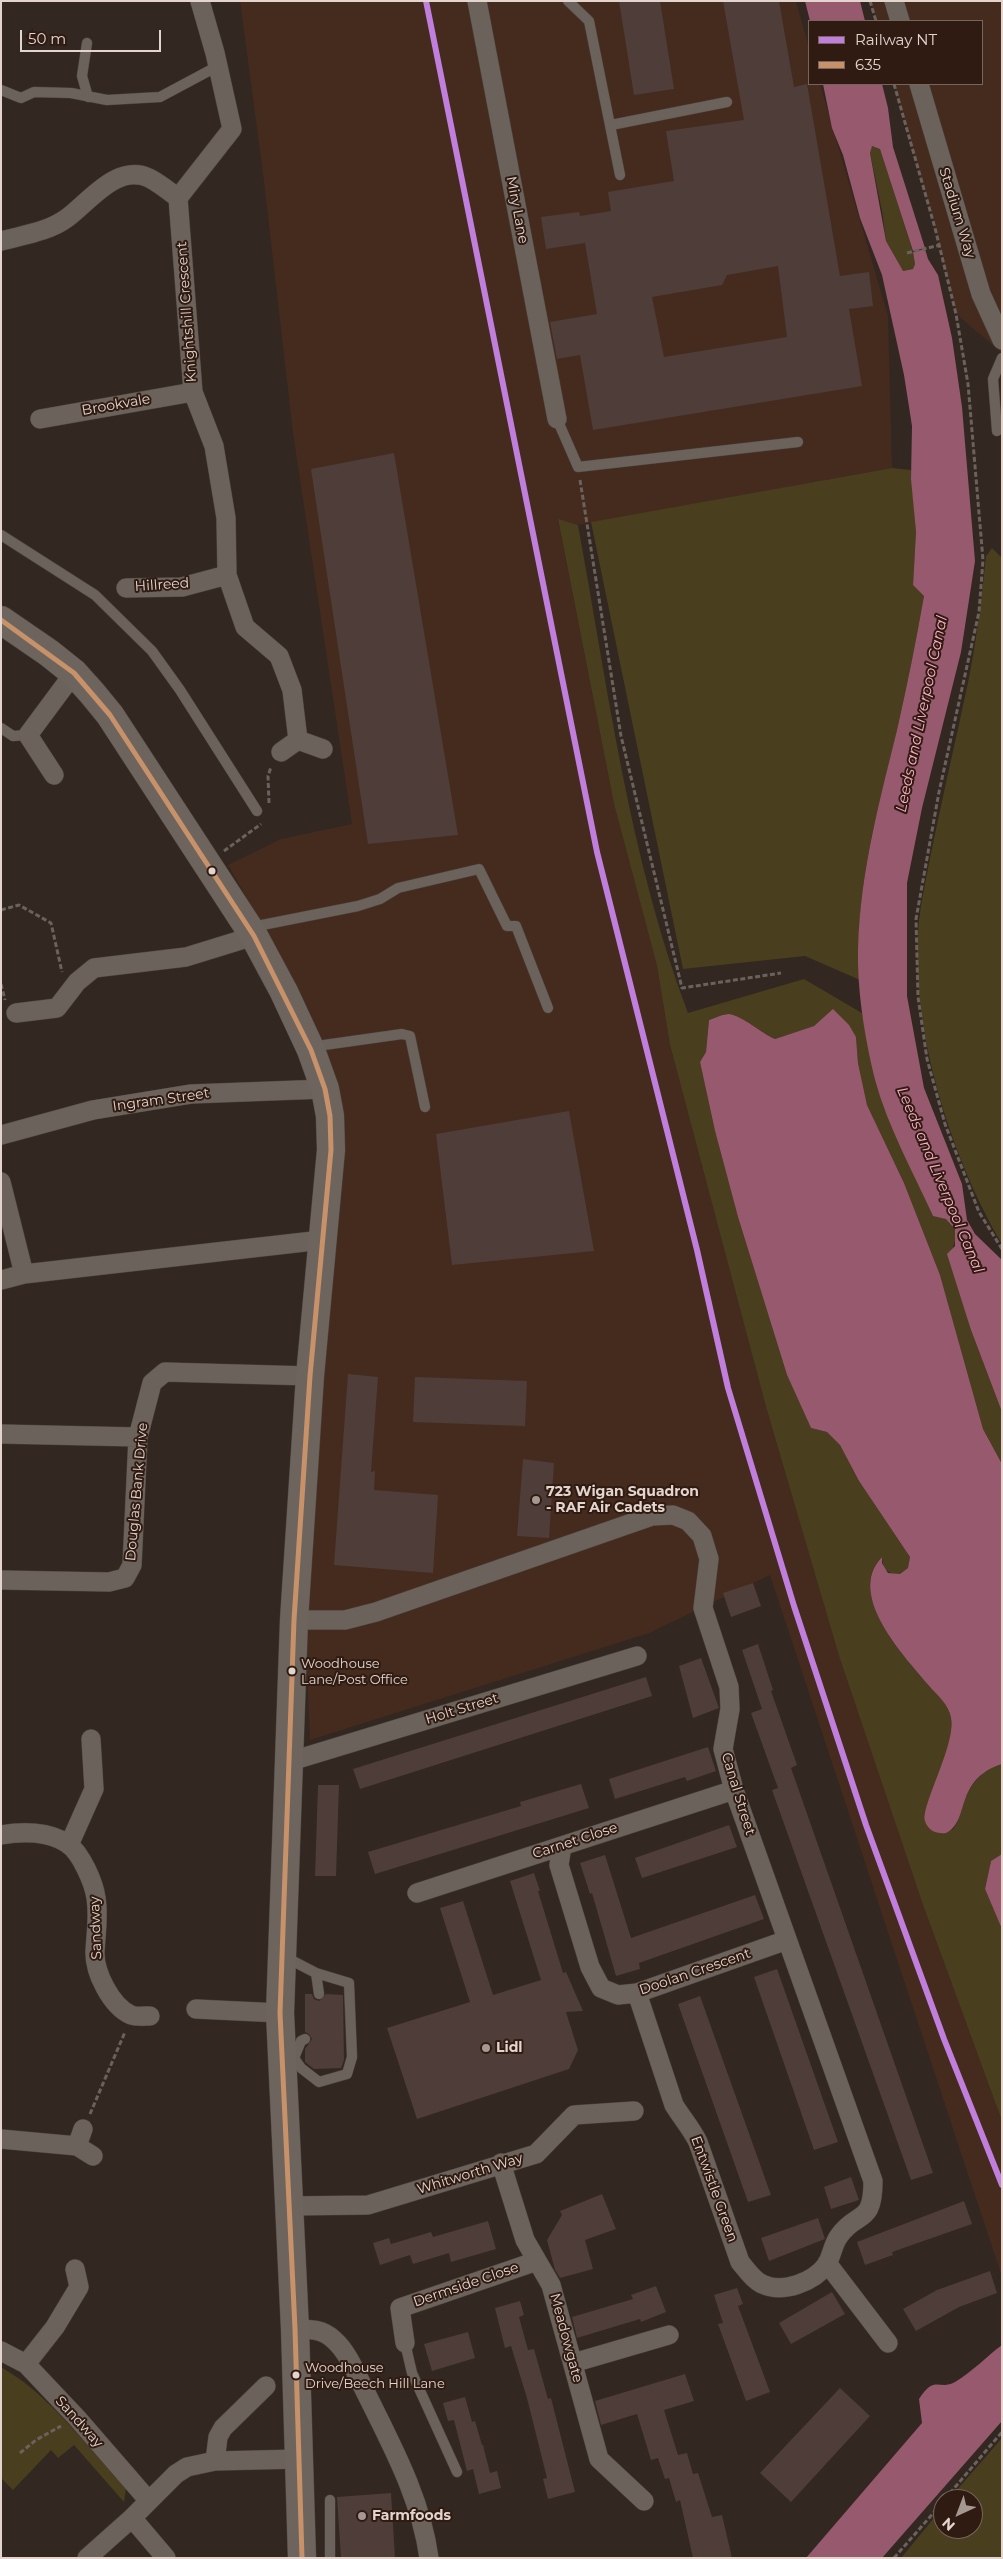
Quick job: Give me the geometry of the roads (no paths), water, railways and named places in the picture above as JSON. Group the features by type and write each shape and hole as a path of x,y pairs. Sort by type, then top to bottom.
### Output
{"main road":[{"path":"1,620 74,673 110,715 251,932 284,992 311,1050 324,1089 330,1116 331,1150 310,1376 294,1620 280,2013 288,2058 290,2206 302,2558"}],"street":[{"path":"1,241 41,231 66,219 103,186 125,176 147,177 178,198 232,130 218,66 200,1"},
{"name":"Miry Lane","path":"477,1 557,420"},
{"path":"894,1 900,20"},
{"name":"Stadium Way","path":"919,85 981,294 1002,340"},
{"name":"Knightshill Crescent","path":"178,198 193,392 214,446 226,518 227,575 245,627 279,656 292,690 298,740"},
{"name":"Brookvale","path":"40,419 193,392"},
{"name":"Hillreed","path":"126,588 182,587 227,575"},
{"path":"54,775 28,735 74,673"},
{"path":"281,752 298,740 323,749"},
{"path":"16,1013 57,1008 77,982 94,968 186,958 251,932"},
{"name":"Ingram Street","path":"1,1135 93,1110 191,1094 324,1089"},
{"path":"1,1182 24,1274"},
{"path":"1,1280 24,1274 322,1240"},
{"name":"Douglas Bank Drive","path":"1,1580 109,1582 125,1578 132,1565 138,1437 152,1383 166,1372 310,1376"},
{"path":"1,1434 138,1437"},
{"name":"Canal Street","path":"294,1620 345,1620 376,1612 652,1516 673,1515 688,1522 702,1536 709,1559 703,1608 729,1687 730,1709 723,1749 734,1790 873,2181 873,2200 863,2218 839,2236 827,2263"},
{"name":"Holt Street","path":"288,1762 637,1656"},
{"path":"1,1835 20,1832 44,1835 69,1844 94,1789 91,1739"},
{"name":"Carnet Close","path":"417,1893 734,1790"},
{"name":"Sandway","path":"69,1844 88,1872 96,1897 98,1926 95,1953 100,1980 129,2023 150,2016"},
{"name":"Doolan Crescent","path":"562,1846 559,1865 590,1967 602,1988 618,1994 638,1993 787,1940"},
{"name":"Entwistle Green","path":"638,1993 674,2106 682,2119 691,2127 698,2142 740,2262 762,2284 781,2288 816,2276 827,2263"},
{"path":"196,2009 280,2013"},
{"name":"Whitworth Way","path":"290,2206 368,2205 501,2163 536,2154 574,2115 634,2110"},
{"path":"1,2139 80,2137 93,2156"},
{"name":"Meadowgate","path":"501,2163 524,2240 551,2285 599,2458 644,2501"},
{"name":"Dermside Close","path":"405,2343 400,2308 537,2260"},
{"path":"827,2263 888,2343"},
{"path":"26,2364 55,2327 81,2283"},
{"path":"295,2329 315,2330 326,2334 336,2341 356,2375 408,2479 419,2511 429,2558"},
{"path":"573,2363 669,2335"},
{"name":"Sandway","path":"1,2351 26,2364 77,2418 149,2501"},
{"path":"215,2460 218,2437 223,2428 266,2386"},
{"path":"86,2558 132,2518 176,2474 187,2467 215,2460 298,2459"},
{"path":"132,2518 166,2558"}],"lane":[{"path":"568,1 589,21 620,175"},
{"path":"87,43 82,76 88,98"},
{"path":"1,90 22,98 34,92 72,93 88,98 137,100 160,98 218,66"},
{"path":"611,126 727,102"},
{"path":"997,430 993,379 1002,358"},
{"path":"557,420 578,467 798,442"},
{"path":"1,535 95,595 152,650 180,690 257,811"},
{"path":"1,728 13,736 28,735"},
{"path":"251,932 358,906 380,899 398,888 479,869 506,926 516,926 548,1008"},
{"path":"311,1050 324,1045 402,1034 410,1036 425,1107"},
{"path":"282,1955 316,1973 349,1983 352,2057 346,2074 319,2082 288,2058 301,2041 305,2039"},
{"path":"316,1973 319,1994"},
{"path":"405,2343 412,2374 457,2472"},
{"path":"330,2500 330,2558"}],"water":[{"path":"805,1 860,1 865,20 810,20"},
{"name":"Leeds and Liverpool Canal","path":"823,85 882,85 888,108 893,147 925,248 913,251 880,149 872,146 870,153 886,241 903,271 913,269 915,264 913,252 925,249 928,259 938,275 952,338 962,407 975,561 961,652 922,808 907,883 907,996 924,1088 962,1184 967,1220 975,1234 1002,1260 1002,1412 971,1330 947,1254 955,1246 955,1229 946,1219 933,1216 894,1132 875,1080 861,1008 858,965 861,905 865,875 876,817 915,647 924,596 913,585 916,532 911,479 912,426 904,375 882,275 860,218 843,155 832,128"},
{"path":"833,1009 849,1025 856,1037 858,1063 867,1105 904,1183 940,1275 983,1429 1002,1464 1002,1764 987,1771 976,1780 969,1790 954,1827 946,1833 939,1833 931,1829 926,1824 925,1813 948,1743 951,1730 950,1713 943,1701 894,1643 874,1607 870,1589 872,1572 882,1557 882,1563 888,1573 900,1574 908,1568 910,1557 859,1481 840,1445 827,1432 811,1428 787,1375 738,1217 715,1131 700,1062 706,1052 709,1020 727,1014 734,1015 775,1039 814,1026"},
{"path":"1002,1854 1002,1929 985,1889 991,1861"},
{"path":"1002,2345 1002,2421 942,2489 933,2489 933,2500 882,2558 806,2558 922,2423 919,2399 924,2391 933,2385 950,2384 967,2374"}],"rail line":[{"name":"NT","path":"426,1 597,852 697,1250 728,1388 794,1606 866,1825 944,2039 1002,2185"}],"place":[{"name":"723 Wigan Squadron - RAF Air Cadets","path":"536,1500"},
{"name":"Woodhouse Lane/Post Office","path":"292,1671"},
{"name":"Lidl","path":"486,2048"},
{"name":"Woodhouse Drive/Beech Hill Lane","path":"296,2375"},
{"name":"Farmfoods","path":"362,2516"}]}
